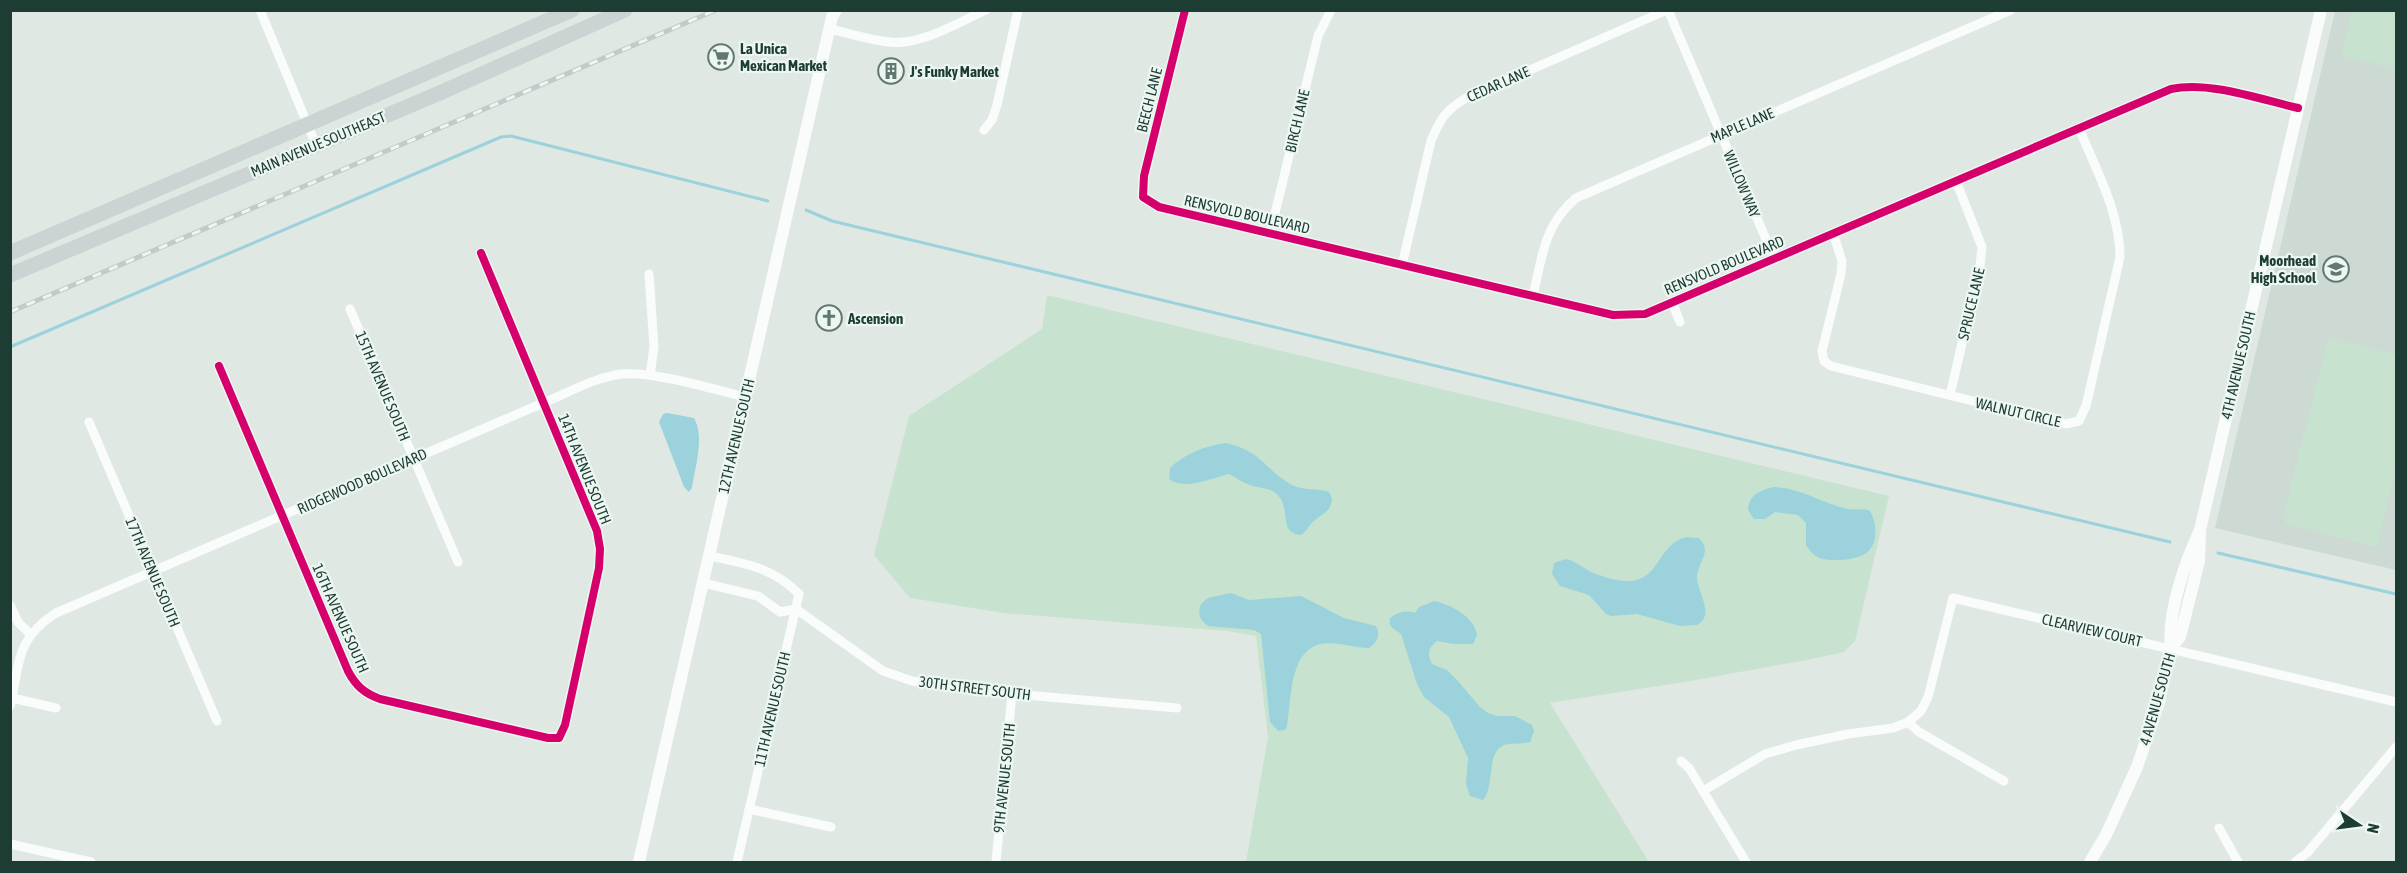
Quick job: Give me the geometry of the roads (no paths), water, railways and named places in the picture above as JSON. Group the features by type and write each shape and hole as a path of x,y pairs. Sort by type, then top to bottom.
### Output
{"main road":[{"name":"MAIN AVENUE SOUTHEAST","path":"10,253 572,10"},
{"name":"MAIN AVENUE SOUTHEAST","path":"10,275 625,10"}],"street":[{"path":"260,10 316,145"},
{"path":"832,17 890,42 908,41 928,35 986,10"},
{"path":"984,130 992,120 997,105 1018,10"},
{"name":"BEECH LANE","path":"1143,197 1144,176 1185,10"},
{"name":"BIRCH LANE","path":"1270,234 1318,36 1331,10"},
{"name":"WILLOW WAY","path":"1668,10 1774,258"},
{"name":"CEDAR LANE","path":"1402,265 1431,141 1439,122 1450,108 1466,98 1668,10"},
{"name":"MAPLE LANE","path":"1533,296 1554,221 1576,198 2011,10"},
{"name":"4TH AVENUE SOUTH","path":"2200,530 2321,10"},
{"name":"12TH AVENUE SOUTH","path":"639,862 832,17"},
{"name":"RENSVOLD BOULEVARD","path":"1143,197 1158,207 1613,315 1645,314 2171,89 2187,86 2207,88 2298,108"},
{"name":"WALNUT CIRCLE","path":"1833,233 1842,261 1841,274 1822,351 1824,361 1831,366 2066,424 2079,420 2086,406 2120,257 2120,239 2117,221 2079,128"},
{"name":"SPRUCE LANE","path":"1950,395 1980,266 1982,247 1956,181"},
{"name":"14TH AVENUE SOUTH","path":"481,253 597,531 600,549 599,568 565,725 559,738"},
{"path":"649,274 654,347 650,375"},
{"path":"1672,302 1680,322"},
{"name":"15TH AVENUE SOUTH","path":"350,309 458,562"},
{"name":"16TH AVENUE SOUTH","path":"219,366 348,671 356,685 368,695 548,738 559,738"},
{"name":"RIDGEWOOD BOULEVARD","path":"11,702 21,653 30,634 56,613 543,403 622,374 650,375 745,397"},
{"name":"17TH AVENUE SOUTH","path":"89,422 217,721"},
{"name":"4 AVENUE SOUTH","path":"2090,862 2106,835 2137,767 2158,702 2171,648 2180,637 2199,561 2200,530"},
{"path":"710,556 766,569 787,582 799,594 796,609"},
{"name":"30TH STREET SOUTH","path":"704,583 758,596 780,612 796,609 883,671 912,681 1012,694 1176,708"},
{"name":"CLEARVIEW COURT","path":"1908,722 1921,711 1928,697 1953,598 2397,702"},
{"path":"10,605 18,622 30,634"},
{"name":"11TH AVENUE SOUTH","path":"737,862 796,609"},
{"name":"9TH AVENUE SOUTH","path":"996,862 1012,694"},
{"path":"11,702 56,708"},
{"path":"1703,791 1765,754 1848,734 1893,728 1908,722 1919,732 2004,781"},
{"path":"2295,862 2308,852 2397,747"},
{"path":"1681,761 1689,768 1746,862"},
{"path":"749,809 831,827"},
{"path":"2219,828 2238,862"},
{"path":"10,844 92,862"}],"water":[{"path":"663,414 694,418 697,426 698,452 692,488 689,492 684,487 659,422"},
{"path":"1225,443 1255,455 1292,485 1329,492 1332,498 1330,507 1301,535 1294,533 1287,526 1283,504 1277,494 1270,490 1247,484 1229,474 1190,484 1182,484 1169,479 1170,468 1188,455"},
{"path":"1774,487 1793,490 1847,509 1870,511 1874,522 1875,540 1870,550 1856,558 1824,559 1817,557 1806,545 1806,523 1798,515 1775,512 1765,519 1754,519 1748,510 1751,500 1756,494"},
{"path":"1686,537 1699,538 1705,548 1697,577 1705,616 1697,625 1680,626 1637,614 1611,616 1606,614 1589,595 1560,586 1552,574 1554,563 1566,559 1607,578 1624,581 1636,580 1652,571 1676,541"},
{"path":"1231,593 1249,600 1301,596 1344,618 1376,626 1377,638 1369,648 1329,643 1317,645 1308,650 1296,669 1287,726 1285,730 1278,731 1270,722 1261,634 1254,630 1208,626 1200,616 1201,604 1208,598"},
{"path":"1434,601 1461,612 1472,623 1477,635 1473,644 1437,641 1429,651 1432,664 1447,670 1488,713 1497,716 1515,716 1532,725 1534,731 1530,742 1505,745 1497,751 1492,764 1487,794 1483,800 1470,796 1466,784 1468,758 1449,717 1424,697 1417,684 1401,634 1390,624 1390,618 1396,614 1415,613 1419,607"}],"waterway":[{"path":"10,347 501,137 511,136 768,201"},
{"path":"806,210 832,221 2170,542"},
{"path":"2218,553 2396,594"}],"railway":[{"path":"10,312 716,10"}],"place":[{"name":"La Unica Mexican Market","path":"721,57"},
{"name":"J's Funky Market","path":"891,71"},
{"name":"Moorhead High School","path":"2336,269"},
{"name":"Ascension","path":"829,318"}]}
